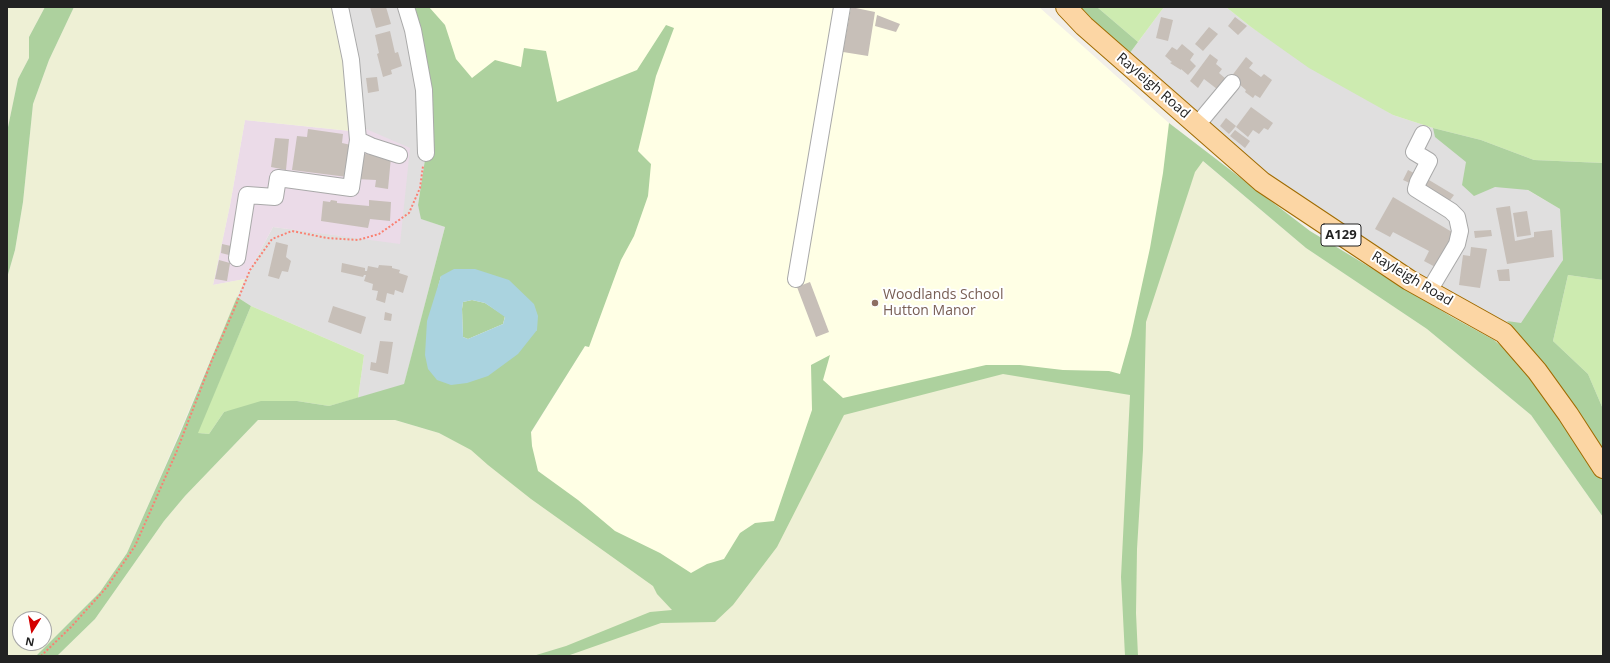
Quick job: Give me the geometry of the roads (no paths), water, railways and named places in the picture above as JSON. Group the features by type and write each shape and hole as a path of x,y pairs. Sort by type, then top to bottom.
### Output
{"main road":[{"name":"Rayleigh Road","path":"1066,7 1084,26 1262,182 1409,280 1504,333 1537,371 1568,414 1603,468"}],"lane":[{"path":"237,258 247,195 275,197 278,178 351,188 358,140 350,60 340,7"},
{"path":"406,7 413,30 424,90 426,153"},
{"path":"796,279 842,7"},
{"path":"1197,125 1232,83"},
{"path":"1423,134 1414,152 1429,161 1416,189 1451,211 1456,217 1460,231 1457,244 1429,291"},
{"path":"358,140 399,155"}],"water":[{"path":"454,269 475,269 509,280 534,304 538,316 537,330 518,354 488,376 467,383 451,385 437,380 428,369 425,355 427,321 441,276","holes":["472,300 485,303 505,317 503,324 468,339 463,337 463,302"]}],"place":[{"name":"Woodlands School Hutton Manor","path":"875,303"}]}
